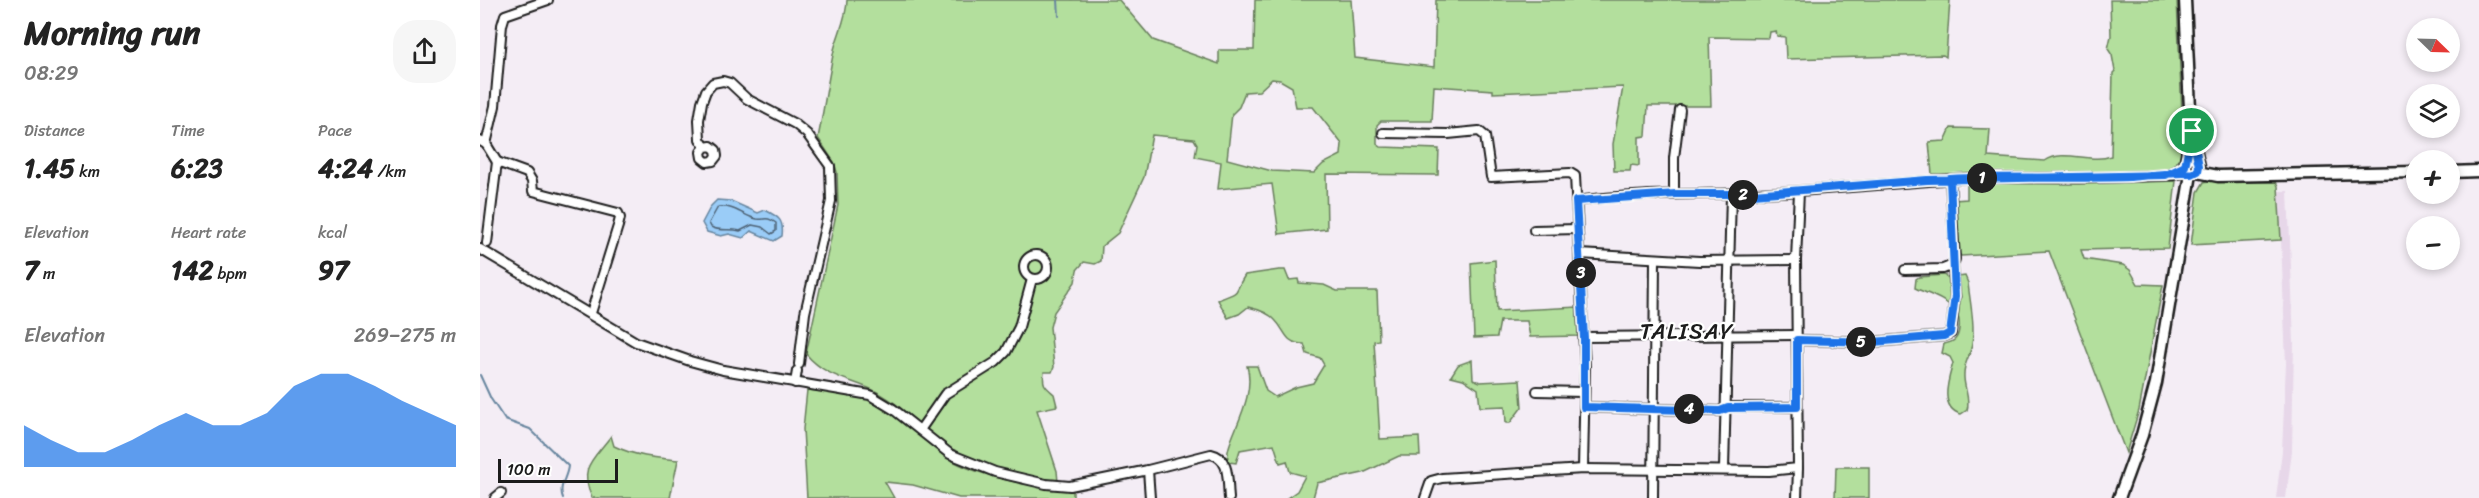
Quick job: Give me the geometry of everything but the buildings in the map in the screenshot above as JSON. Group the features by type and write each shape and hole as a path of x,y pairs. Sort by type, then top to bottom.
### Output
{"main road":[{"path":"2119,498 2142,435 2156,383 2192,167 2185,0"},
{"path":"2192,167 2212,176 2406,172"},
{"path":"2460,172 2479,171"}],"street":[{"path":"548,0 505,15 502,25 495,106 483,142 497,162 527,173 532,181 533,191 608,209 619,215 618,226 591,313"},
{"path":"705,147 700,139 699,120 702,102 706,91 713,83 723,81 730,83 747,99 795,124 807,134 830,166 831,201 805,313 795,384"},
{"path":"1674,194 1674,159 1680,110"},
{"path":"1383,133 1482,132 1485,136 1491,177 1570,172 1575,178 1584,338 1583,470"},
{"path":"497,162 483,246 636,342 690,361 795,384 870,395 956,457 995,472 1041,484 1076,485 1209,454 1218,455 1226,466 1228,498"},
{"path":"1576,201 1674,194 1799,191 1950,179 2166,175 2192,167"},
{"path":"1584,338 1726,336 1797,337 1873,342 1944,336 1950,333 1955,296 1950,179"},
{"path":"1797,498 1796,260 1799,191"},
{"path":"1724,469 1731,194"},
{"path":"1534,230 1578,229"},
{"path":"1580,254 1655,259 1796,260"},
{"path":"1653,498 1655,259"},
{"path":"1905,270 1943,269 1953,265"},
{"path":"920,430 945,394 996,362 1006,352 1019,327 1032,279"},
{"path":"1538,391 1584,392"},
{"path":"1584,407 1719,411 1797,407"},
{"path":"1425,498 1429,484 1438,478 1583,470 1769,471 1798,468"},
{"path":"1148,470 1150,498"}],"shaded area":[{"path":"2279,191 2288,191 2294,342 2292,451 2286,498 2276,498 2282,451 2286,363"}],"green space":[{"path":"847,0 1119,0 1153,40 1219,64 1219,50 1254,50 1255,0 1351,0 1355,58 1434,67 1436,0 1950,0 1946,57 1943,55 1786,59 1785,37 1777,36 1776,31 1770,32 1769,38 1709,37 1711,106 1648,106 1646,136 1639,137 1639,166 1631,165 1630,171 1614,171 1613,144 1623,87 1493,93 1493,90 1434,86 1432,121 1381,121 1377,125 1377,144 1381,147 1439,149 1438,175 1326,174 1327,229 1279,234 1272,184 1218,189 1221,162 1195,157 1197,144 1194,139 1152,135 1144,177 1118,233 1102,246 1101,261 1095,264 1084,262 1077,270 1075,282 1054,312 1050,327 1054,367 1052,372 1044,372 1043,380 1046,387 1054,394 1057,406 1037,410 1057,471 1058,482 1001,472 961,456 940,442 887,398 830,373 806,354 838,205 837,172 834,162 818,138 834,50","holes":["1272,79 1280,80 1292,87 1296,107 1313,107 1342,144 1341,155 1323,164 1314,173 1272,171 1227,159 1232,114 1239,107 1245,92 1259,91"]},
{"path":"2110,0 2177,0 2183,137 2181,154 2173,166 2163,171 1932,174 1929,142 1945,141 1951,128 1990,129 1988,157 2045,161 2061,156 2103,158 2111,156 2113,73 2115,71 2112,55 2108,49 2111,36"},
{"path":"2176,181 2168,248 2081,250 2084,259 2123,265 2130,270 2138,284 2163,285 2139,410 2126,453 2049,251 1961,256 1958,252 1954,200 1967,199 1967,183 2079,184"},
{"path":"2204,182 2276,182 2281,240 2191,245 2198,192"},
{"path":"1495,260 1497,311 1579,307 1580,336 1530,337 1527,321 1500,321 1497,337 1474,338 1471,263"},
{"path":"1285,270 1289,280 1298,279 1299,283 1324,285 1337,291 1377,291 1379,340 1374,341 1380,439 1419,437 1420,456 1399,456 1363,473 1317,483 1313,498 1287,498 1297,491 1305,476 1290,472 1287,461 1280,463 1274,444 1240,450 1236,463 1229,462 1230,445 1248,394 1247,366 1257,366 1266,391 1275,397 1296,387 1313,383 1324,365 1320,358 1307,354 1304,344 1289,339 1279,324 1269,315 1248,307 1228,318 1218,300 1235,293 1245,275"},
{"path":"1943,275 1950,278 1957,302 1961,297 1958,277 1965,276 1968,283 1973,327 1972,344 1964,374 1968,406 1967,410 1961,414 1949,406 1947,392 1953,363 1950,357 1942,353 1944,344 1953,341 1958,335 1959,320 1956,313 1945,302 1915,288 1916,279 1919,277"},
{"path":"1472,360 1473,379 1480,382 1520,380 1522,407 1510,423 1506,423 1505,406 1480,407 1478,389 1463,379 1451,376 1458,365"},
{"path":"807,390 867,397 889,410 938,451 959,464 991,476 1028,484 1061,489 1073,488 1073,498 959,498 913,485 885,482 894,498 807,498 803,429"},
{"path":"611,436 614,446 629,452 678,460 670,498 592,498 588,487 587,471 593,458"},
{"path":"1836,467 1869,467 1869,498 1835,498"}],"water":[{"path":"717,200 731,201 758,213 765,210 770,212 781,223 782,236 774,241 751,231 743,238 707,232 702,223"}],"waterway":[{"path":"1058,0 1059,16"},
{"path":"480,375 491,399 505,420 530,429 568,466 562,486 563,498"}],"district":[{"name":"TALISAY","path":"1687,331"}],"route":[{"path":"2192,131 2185,166 2166,175 2096,178 1968,178 1927,180 1753,194 1676,194 1576,201 1584,338 1584,407 1720,411 1728,408 1797,407 1797,340 1873,342 1944,336 1950,333 1955,296 1950,179 2096,178 2175,175 2188,172 2192,174 2199,170 2192,131"}]}
